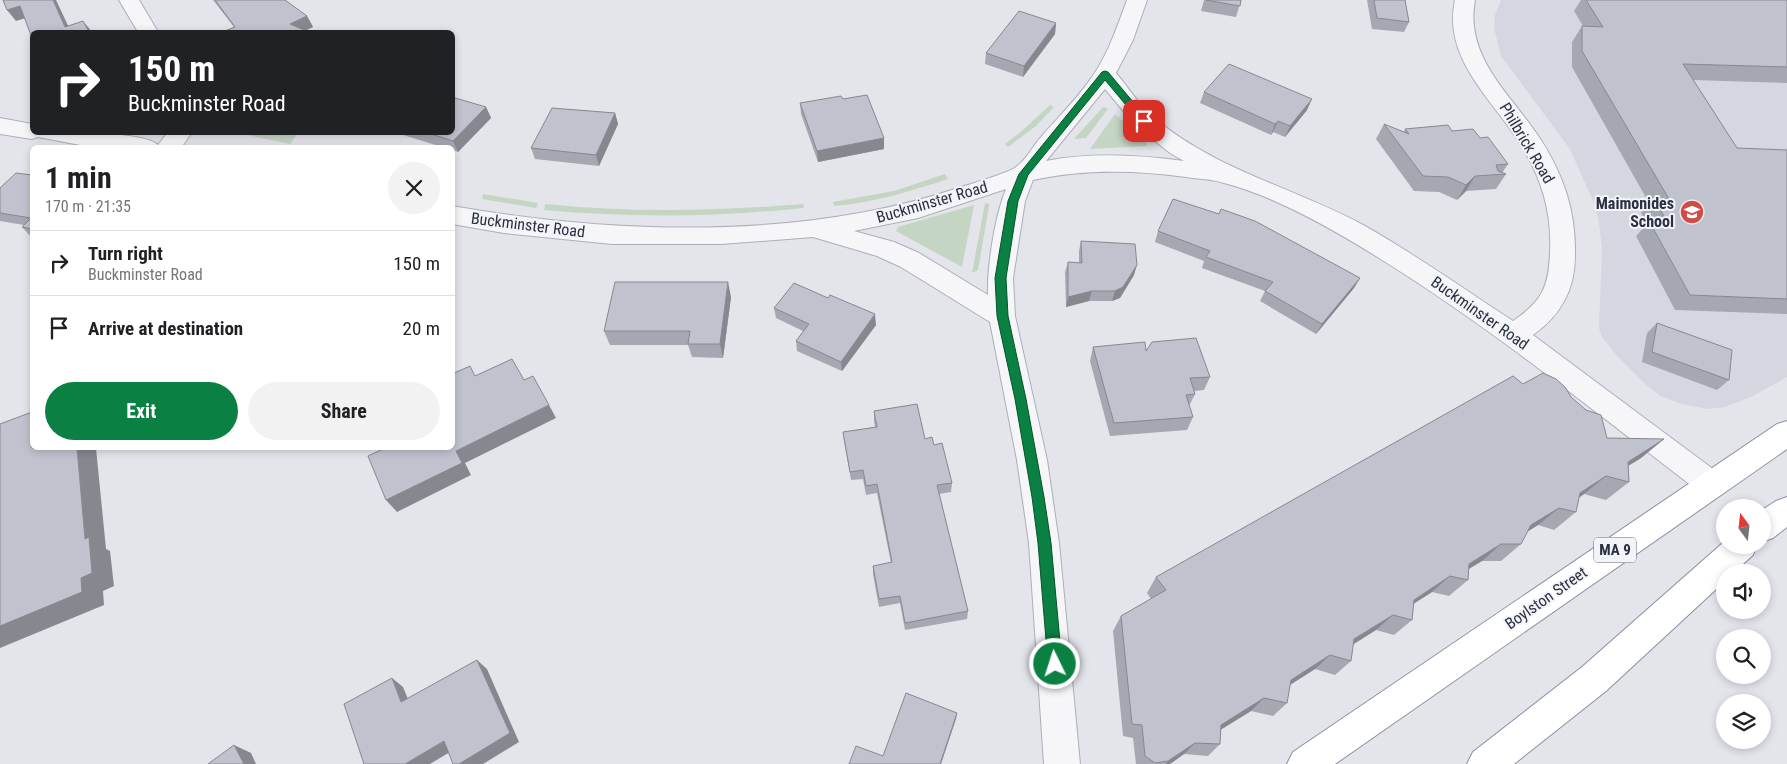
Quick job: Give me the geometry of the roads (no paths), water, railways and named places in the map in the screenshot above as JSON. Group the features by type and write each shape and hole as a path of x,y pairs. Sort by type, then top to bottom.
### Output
{"highway":[{"name":"Boylston Street","path":"1305,764 1787,433"},
{"path":"1771,522 1787,510"},
{"path":"1485,764 1594,679 1732,554"}],"street":[{"path":"129,0 147,30"},
{"path":"1062,764 1044,543 1032,460 1002,316 1000,278 1013,201 1024,174 1038,155 1082,105 1105,74 1122,40 1137,0"},
{"name":"Philbrick Road","path":"1465,0 1462,15 1464,31 1474,61 1535,150 1552,183 1560,208 1563,262 1559,288 1547,309 1513,336"},
{"name":"Buckminster Road","path":"1105,74 1153,130 1178,147 1227,175 1275,193 1357,233 1416,268 1513,336 1711,484"},
{"path":"0,126 30,131"},
{"path":"65,135 130,145"},
{"path":"170,145 179,135"},
{"name":"Buckminster Road","path":"455,216 504,225 606,234 715,235 814,229 910,211 969,194 1024,174 1096,162 1140,163 1227,175"},
{"name":"Buckminster Road","path":"814,229 900,255 937,275 1002,316"}],"place":[{"name":"Maimonides School","path":"1692,212"}]}
